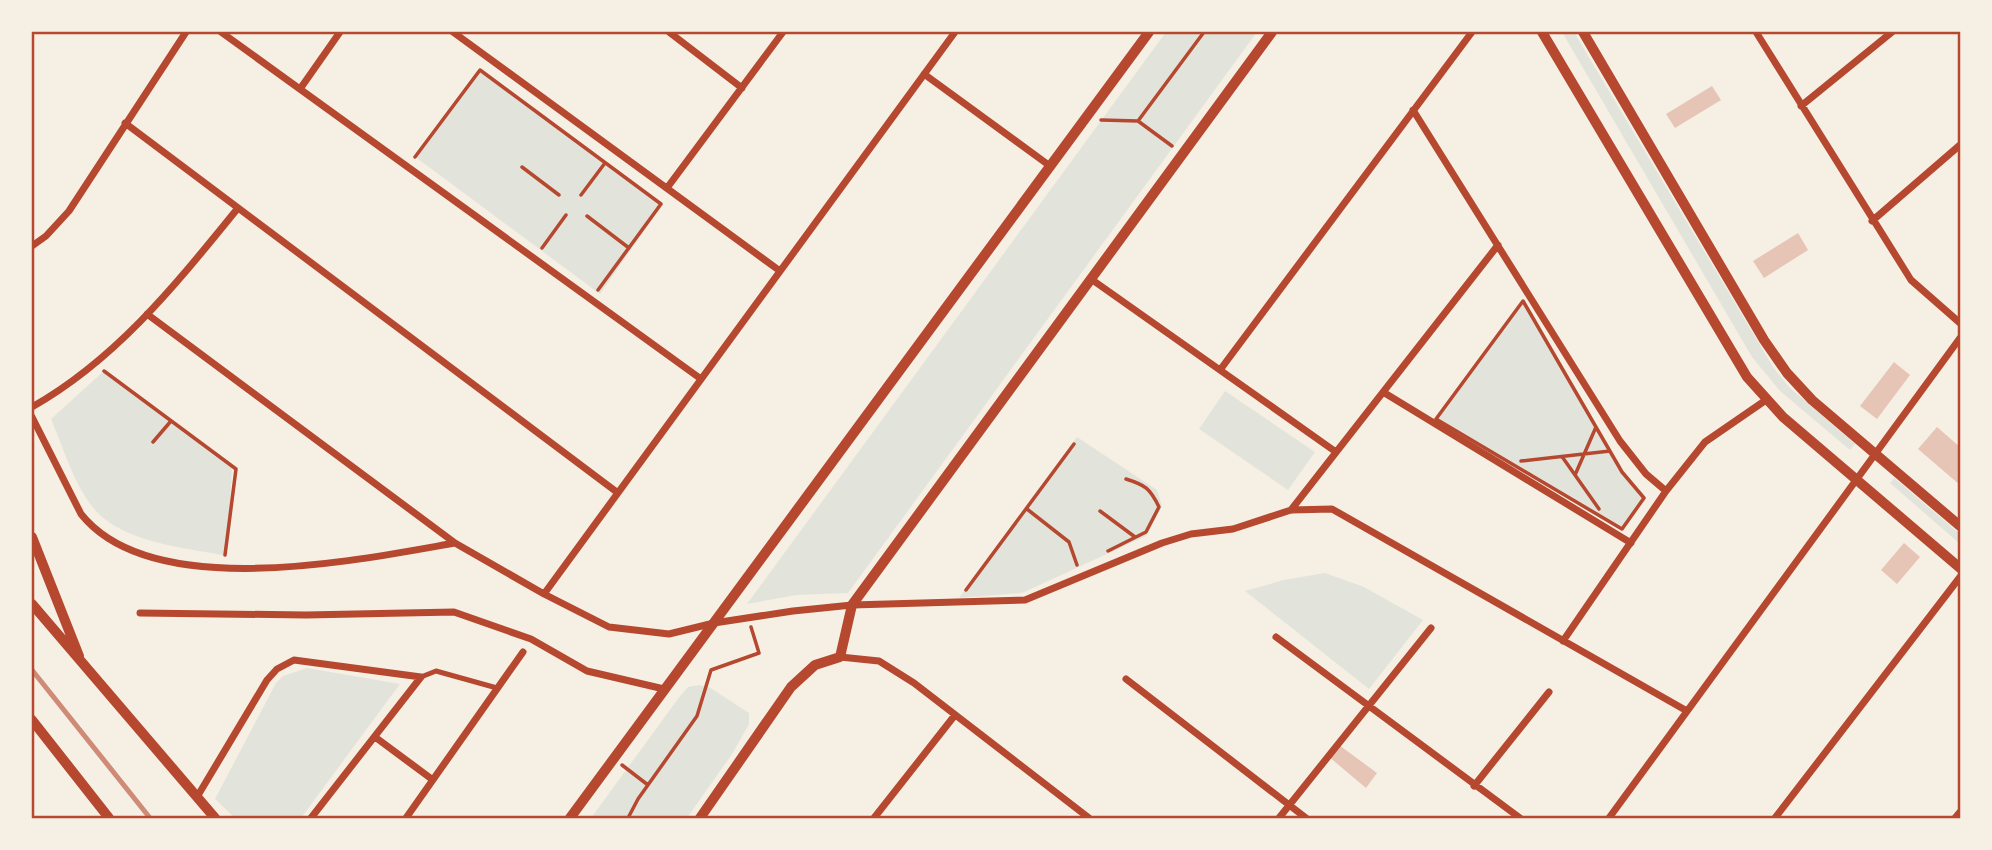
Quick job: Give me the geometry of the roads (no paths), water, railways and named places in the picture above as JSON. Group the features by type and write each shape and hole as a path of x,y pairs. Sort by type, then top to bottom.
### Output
{"main road":[{"path":"1542,32 1733,358 1766,400 1961,568"},
{"path":"1583,32 1764,340 1787,373 1812,400 1961,526"}],"street":[{"path":"32,246 46,236 69,211 186,32"},
{"path":"221,32 701,379"},
{"path":"300,89 340,32"},
{"path":"453,32 780,271"},
{"path":"669,32 741,88"},
{"path":"667,188 783,32"},
{"path":"544,594 955,32"},
{"path":"570,818 1149,32"},
{"path":"840,657 852,605 1272,32"},
{"path":"1220,370 1472,32"},
{"path":"1756,32 1911,280 1961,323"},
{"path":"1801,107 1892,32"},
{"path":"924,74 1050,166"},
{"path":"1413,110 1619,441 1646,474 1666,491"},
{"path":"125,123 618,493"},
{"path":"1872,220 1961,145"},
{"path":"32,407 96,364 130,334 175,285 238,208"},
{"path":"1291,510 1498,245"},
{"path":"1091,279 1336,452"},
{"path":"147,314 455,543 544,594 609,627 669,634 714,623 852,605 1025,600 1162,543 1191,534 1233,529 1291,510 1332,509 1687,711"},
{"path":"1609,818 1961,338"},
{"path":"1383,392 1631,543"},
{"path":"1563,641 1666,491 1705,442 1766,400"},
{"path":"32,417 81,514 101,534 115,543 152,557 224,568 334,564 455,543"},
{"path":"32,537 82,663"},
{"path":"1775,818 1961,578"},
{"path":"32,604 215,818"},
{"path":"140,613 306,615 454,612 531,639 587,671 664,689"},
{"path":"1279,818 1431,628"},
{"path":"1276,637 1520,818"},
{"path":"406,818 523,652"},
{"path":"700,818 791,687 815,666 840,657 879,661 914,683 1089,818"},
{"path":"197,797 267,680 277,668 294,660 421,677 436,671 497,688"},
{"path":"311,818 421,677"},
{"path":"1126,679 1306,818"},
{"path":"1474,786 1549,692"},
{"path":"877,817 955,715"},
{"path":"32,720 109,818"},
{"path":"374,737 433,780"},
{"path":"1955,818 1961,812"}],"railway":[{"path":"32,670 150,818"}]}
